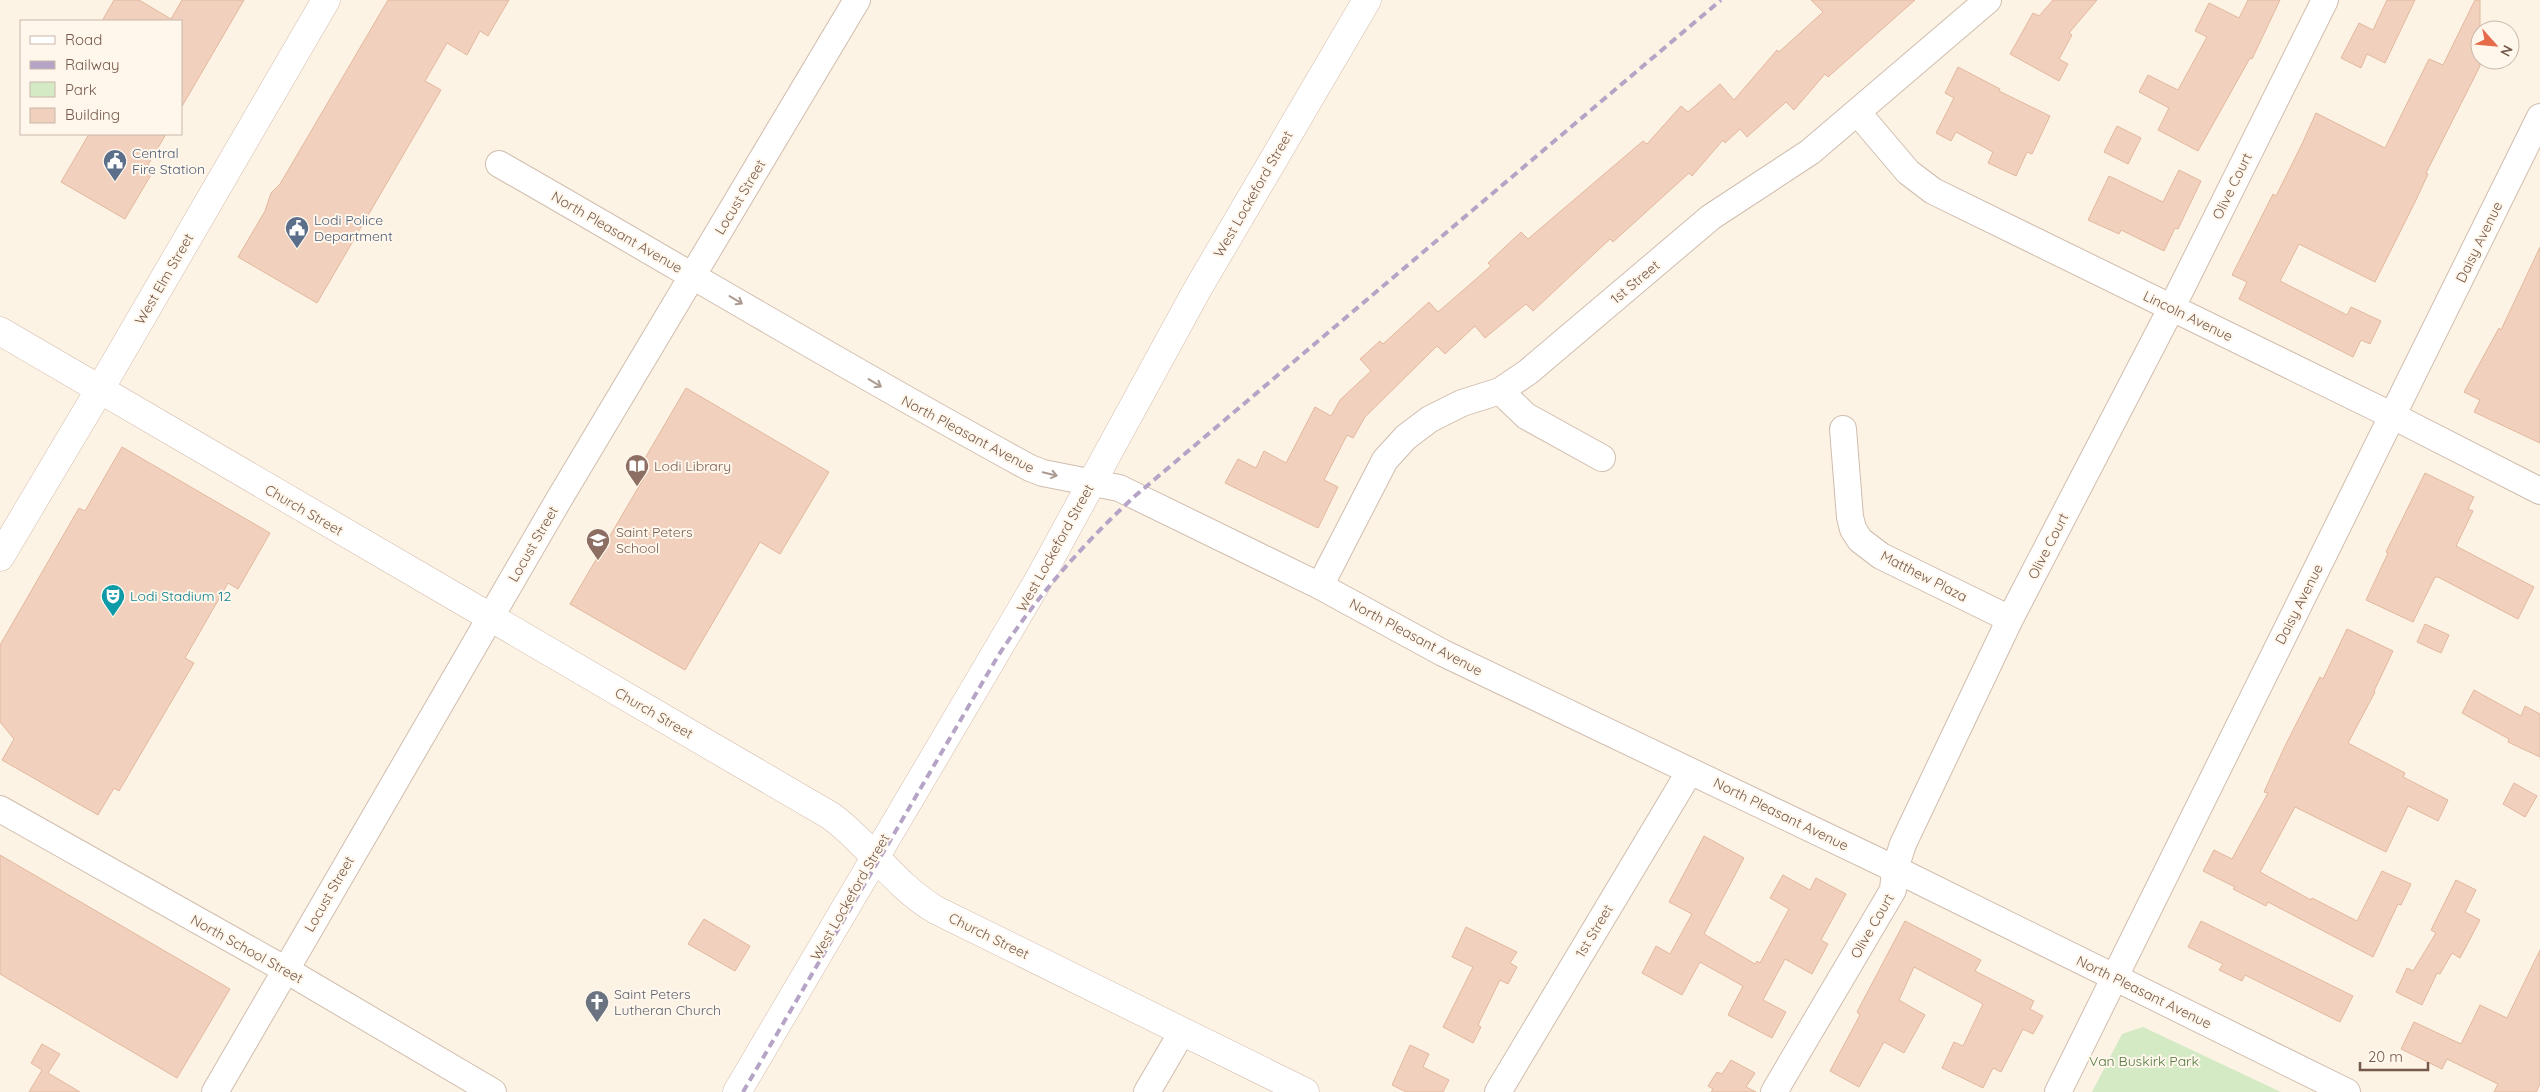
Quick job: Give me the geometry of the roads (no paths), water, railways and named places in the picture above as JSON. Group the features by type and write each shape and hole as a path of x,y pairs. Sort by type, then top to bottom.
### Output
{"street":[{"name":"West Elm Street","path":"0,557 326,0"},
{"name":"Locust Street","path":"215,1092 490,618 857,0"},
{"name":"West Lockeford Street","path":"737,1092 1038,581 1197,290 1367,0"},
{"name":"1st Street","path":"1320,586 1385,460 1406,437 1430,419 1462,403 1500,390 1528,372 1711,217 1810,152 1858,113 1988,0"},
{"name":"Olive Court","path":"1774,1092 1893,890 1895,869 1903,844 2010,618 2172,307 2325,0"},
{"name":"Lincoln Avenue","path":"1858,113 1908,172 1933,191 2393,416 2540,491"},
{"name":"Daisy Avenue","path":"2058,1092 2540,117"},
{"name":"North Pleasant Avenue","path":"499,164 890,392 1030,468 1043,473 1119,488 1320,586 1443,653 1895,869 2347,1092"},
{"name":"Church Street","path":"0,331 831,816 912,894 936,910 1305,1092"},
{"path":"1500,390 1526,416 1602,458"},
{"name":"Matthew Plaza","path":"1843,430 1850,517 1853,530 1860,540 1882,556 2010,618"},
{"name":"1st Street","path":"1498,1092 1690,771"},
{"name":"North School Street","path":"0,808 90,861 286,970 493,1092"},
{"path":"1147,1092 1182,1032"}],"railway":[{"path":"743,1092 998,656 1029,612 1079,552 1135,496 1721,0"}],"place":[{"name":"Central Fire Station","path":"115,182"},
{"name":"Lodi Police Department","path":"297,249"},
{"name":"Lodi Library","path":"637,487"},
{"name":"Saint Peters School","path":"598,561"},
{"name":"Lodi Stadium 12","path":"113,617"},
{"name":"Saint Peters Lutheran Church","path":"597,1023"}],"park label":[{"name":"Van Buskirk Park","path":"2144,1061"}]}
